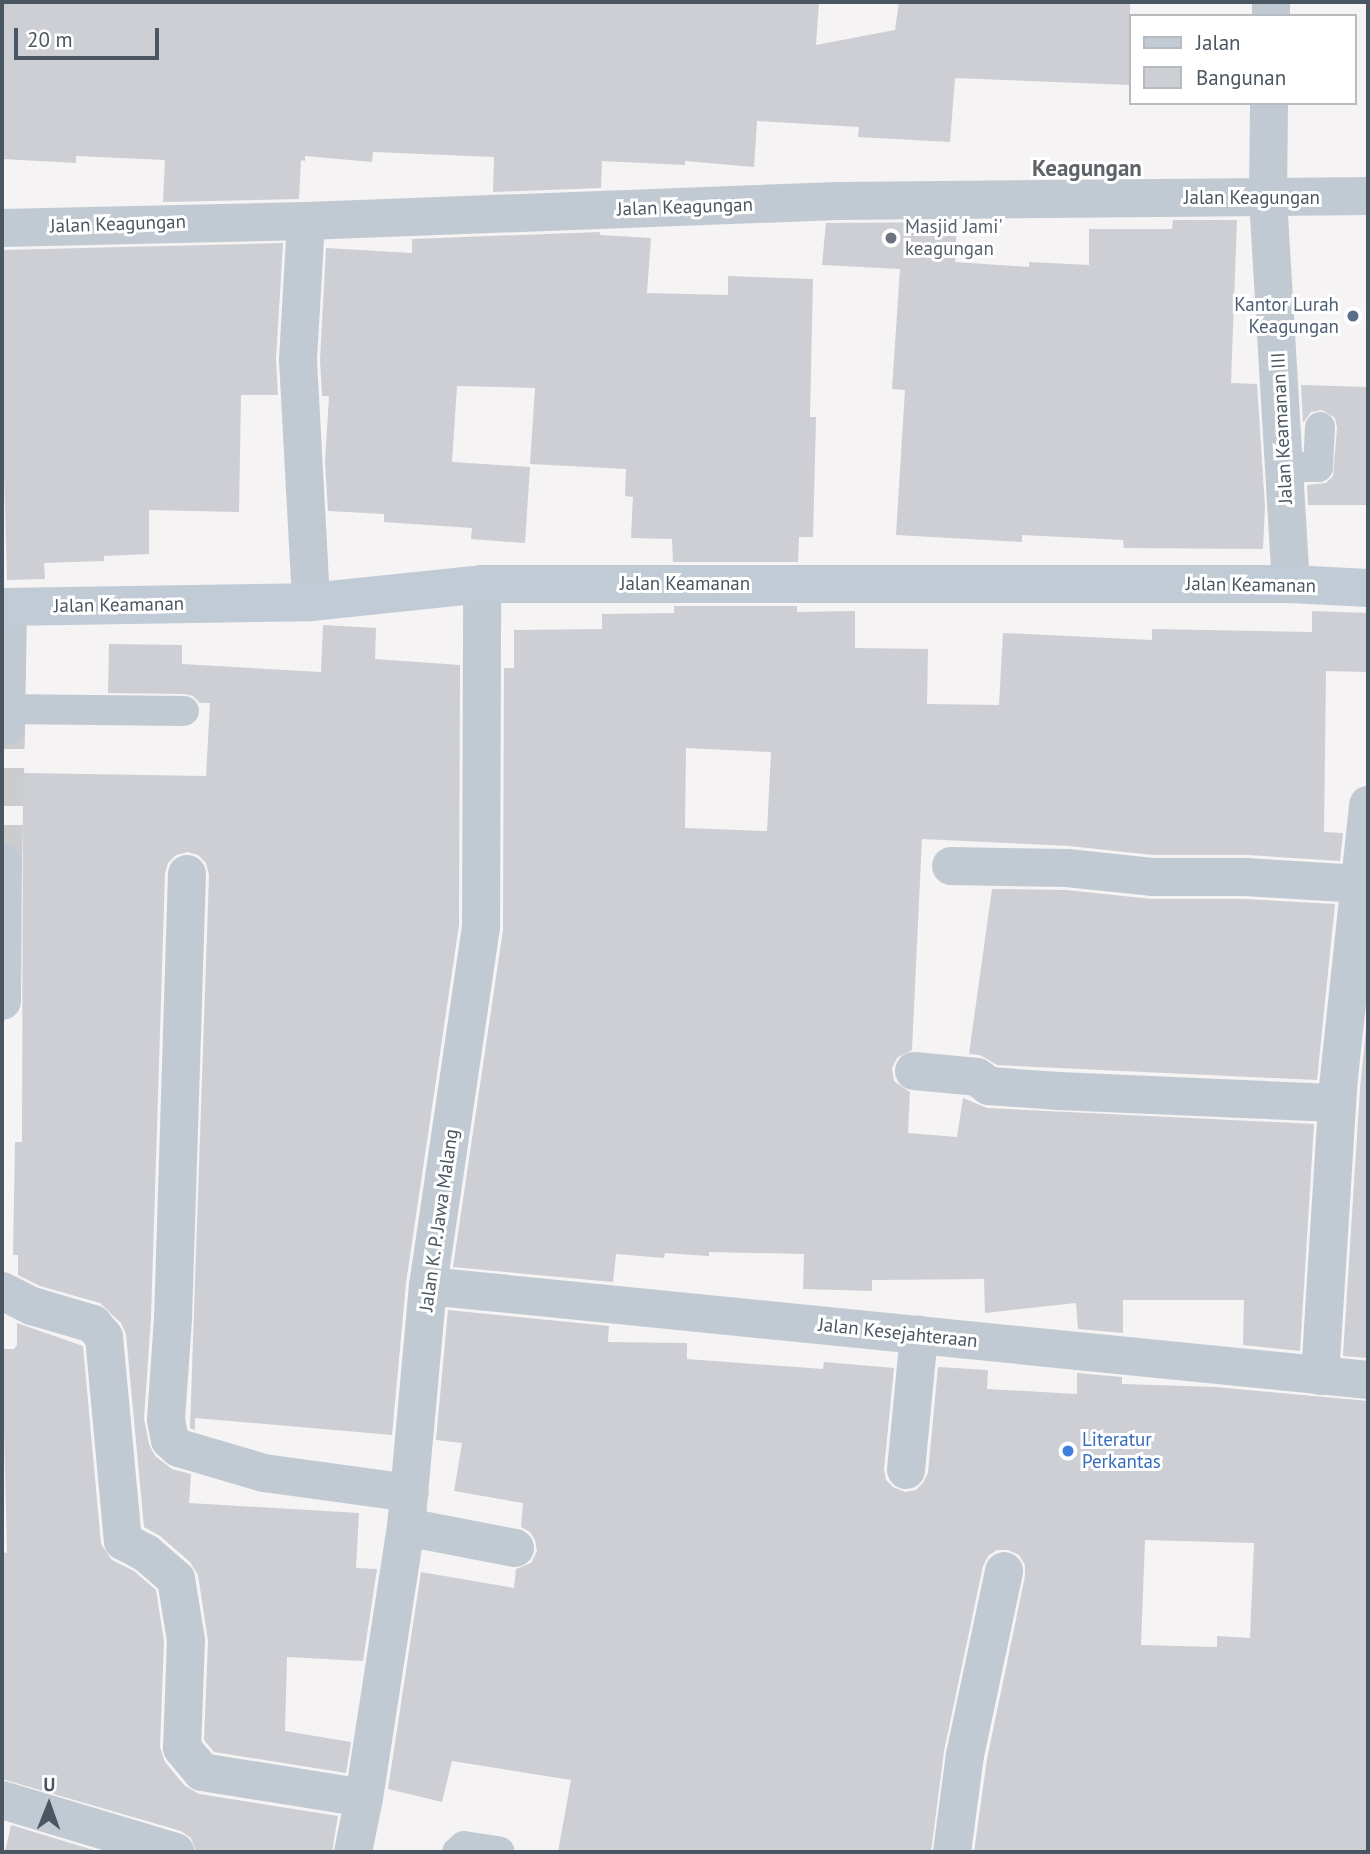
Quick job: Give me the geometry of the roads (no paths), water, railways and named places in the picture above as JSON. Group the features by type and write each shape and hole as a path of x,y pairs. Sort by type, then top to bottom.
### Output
{"street":[{"name":"Jalan Keamanan III","path":"1269,105 1268,199 1291,584"},
{"name":"Jalan Keagungan","path":"2,228 306,221 838,201 1368,196"},
{"path":"306,221 298,360 311,602"},
{"name":"Jalan Keamanan","path":"5,607 311,602 482,584 1291,584 1368,588"},
{"name":"Jalan K. P. Jawa Malang","path":"353,1852 364,1798 408,1510 428,1286 481,927 482,584"},
{"path":"5,607 5,714"},
{"path":"1321,1376 1348,1093 1368,805"},
{"path":"2,1001 3,863"},
{"path":"951,866 1067,868 1152,877 1364,873"},
{"path":"187,874 174,1306 166,1420 170,1440 179,1448 408,1510 515,1548"},
{"path":"914,1071 977,1076 989,1086 1036,1089 1348,1093"},
{"name":"Jalan Kesejahteraan","path":"428,1286 1368,1380"},
{"path":"2,1291 32,1306 93,1324 104,1338 123,1541 146,1553 176,1579 186,1640 183,1748 202,1772 364,1798"},
{"path":"906,1470 919,1335"},
{"path":"952,1852 965,1755 1004,1571"},
{"path":"2,1800 176,1852"}],"lane":[{"path":"1284,467 1318,467 1320,427"},
{"path":"5,714 184,711"},
{"path":"457,1852 464,1846 499,1852"}],"tunnel":[{"path":"3,863 6,726"}],"place":[{"name":"Masjid Jami' keagungan","path":"891,238"},
{"name":"Kantor Lurah Keagungan","path":"1353,316"},
{"name":"Literatur Perkantas","path":"1068,1451"}],"district":[{"name":"Keagungan","path":"1087,168"}]}
